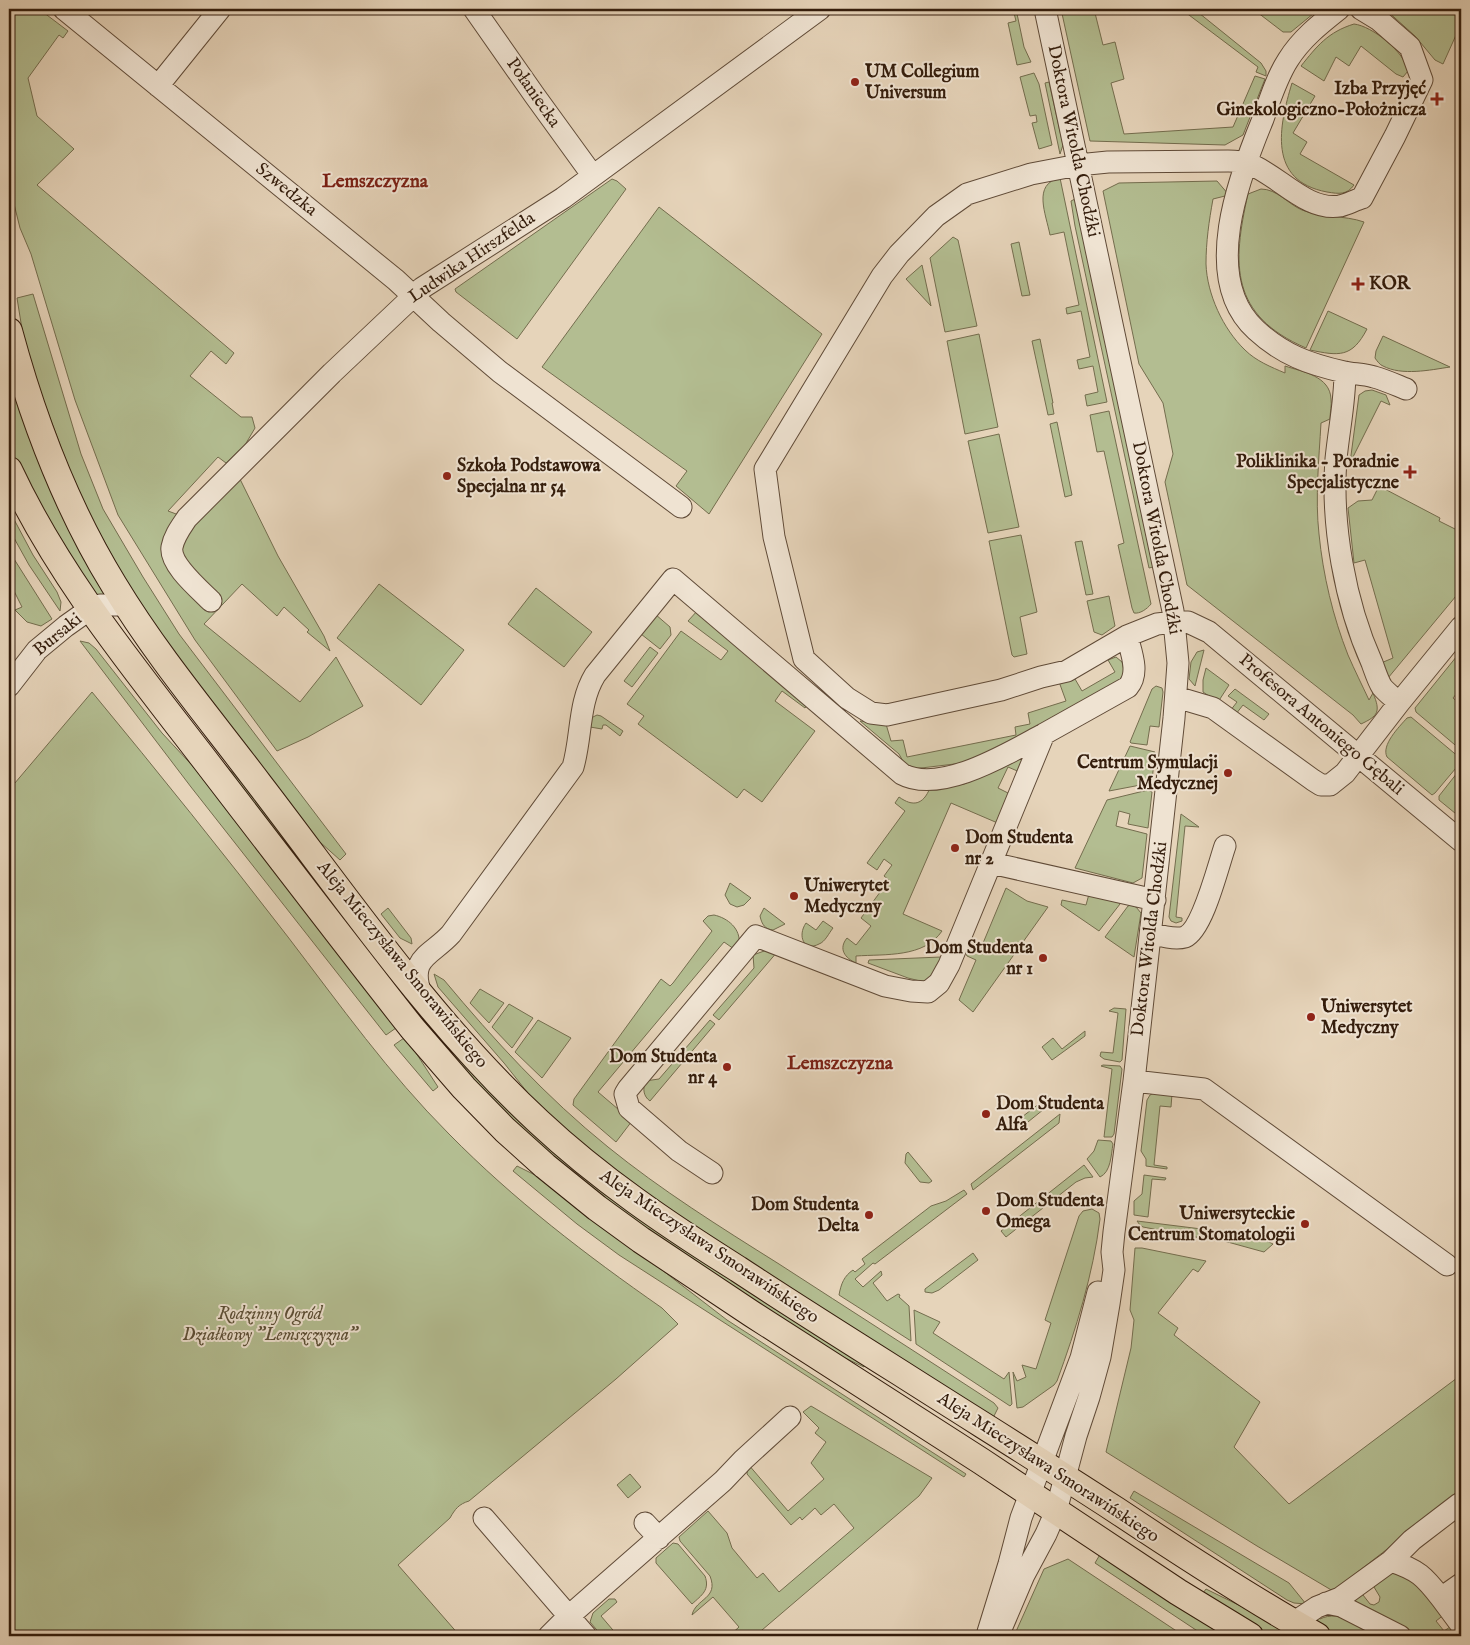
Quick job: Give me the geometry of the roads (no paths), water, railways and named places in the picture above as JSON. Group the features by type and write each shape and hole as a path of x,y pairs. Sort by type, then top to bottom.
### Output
{"main road":[{"name":"Aleja Mieczysława Smorawińskiego","path":"9,331 33,413 66,494 113,584 164,658 384,948 495,1080 571,1151 628,1197 1166,1544 1293,1623 1318,1636"},
{"name":"Aleja Mieczysława Smorawińskiego","path":"9,470 39,529 90,609 412,1028 464,1088 505,1130 545,1166 597,1208 641,1240 1056,1510 1178,1592 1250,1636"}],"street":[{"name":"Szwedzka","path":"64,9 414,295 441,322 500,372 681,507"},
{"path":"158,86 220,9"},
{"name":"Połaniecka","path":"474,9 594,176"},
{"name":"Ludwika Hirszfelda","path":"211,601 179,567 173,557 172,547 178,531 187,518 332,373 428,284 563,198 820,9"},
{"name":"Doktora Witolda Chodźki","path":"998,1636 1024,1575 1046,1534 1056,1510 1100,1357 1114,1270 1112,1252 1155,900 1178,663 1175,622 1045,9"},
{"path":"1339,9 1314,29 1288,60 1245,162 1232,209 1228,245 1228,270 1233,294 1244,315 1255,329 1272,344 1288,354 1345,372 1374,376 1406,390"},
{"path":"1175,622 1157,624 1127,636 1068,671 1041,677 1001,690 917,709 887,715 871,713 847,698 804,659 774,537 765,469 882,276 936,216 967,194 1031,174 1078,165 1108,162 1245,162 1261,169 1312,202 1341,206 1362,198 1396,136 1422,80 1410,47 1379,20 1361,9"},
{"path":"1345,372 1345,391 1336,458 1335,492 1338,536 1350,597 1367,653 1382,687 1399,703"},
{"path":"384,948 414,958 425,955 451,934 573,767 578,751 584,698 595,675 673,579 902,774 911,779 946,778 974,770 1044,734 1128,687 1133,681 1134,668 1127,636"},
{"path":"90,609 100,605 127,605"},
{"name":"Bursaki","path":"9,686 37,650 90,609"},
{"name":"Profesora Antoniego Gębali","path":"1175,622 1188,622 1209,632 1461,841"},
{"path":"1176,697 1213,708 1321,784 1330,785 1345,774 1399,703 1461,627"},
{"path":"712,1173 679,1151 629,1108 625,1094 756,936 884,986 928,992 939,982 949,965 1044,734"},
{"path":"1151,933 1180,938 1191,934 1196,929 1225,846"},
{"path":"991,863 1155,900"},
{"path":"421,994 418,971 425,955"},
{"path":"1134,1081 1204,1089 1447,1265"},
{"name":"Doktora Witolda Chodźki","path":"987,1636 1029,1493 1080,1358 1092,1320 1102,1271 1112,1252"},
{"path":"549,1636 652,1530 723,1481 790,1417"},
{"path":"1293,1623 1317,1607 1340,1598 1391,1561 1412,1540 1461,1505"},
{"path":"484,1518 586,1636"},
{"path":"1391,1561 1410,1567 1428,1580 1461,1625"},
{"path":"1441,1598 1461,1584"},
{"path":"1326,1604 1341,1606 1400,1636"}],"place":[{"name":"UM Collegium Universum","path":"855,82"},
{"name":"Izba Przyjęć Ginekologiczno-Położnicza","path":"1437,99"},
{"name":"KOR","path":"1358,284"},
{"name":"Poliklinika - Poradnie Specjalistyczne","path":"1410,472"},
{"name":"Szkoła Podstawowa Specjalna nr 54","path":"447,476"},
{"name":"Centrum Symulacji Medycznej","path":"1228,773"},
{"name":"Dom Studenta nr 2","path":"955,848"},
{"name":"Uniwerytet Medyczny","path":"794,896"},
{"name":"Dom Studenta nr 1","path":"1043,958"},
{"name":"Uniwersytet Medyczny","path":"1311,1017"},
{"name":"Dom Studenta nr 4","path":"727,1067"},
{"name":"Dom Studenta Alfa","path":"986,1114"},
{"name":"Dom Studenta Omega","path":"986,1211"},
{"name":"Dom Studenta Delta","path":"869,1215"},
{"name":"Uniwersyteckie Centrum Stomatologii","path":"1305,1224"}],"district":[{"name":"Lemszczyzna","path":"375,182"},
{"name":"Lemszczyzna","path":"840,1064"}],"park label":[{"name":"Rodzinny Ogród Działkowy \"Lemszczyzna\"","path":"270,1324"}]}
